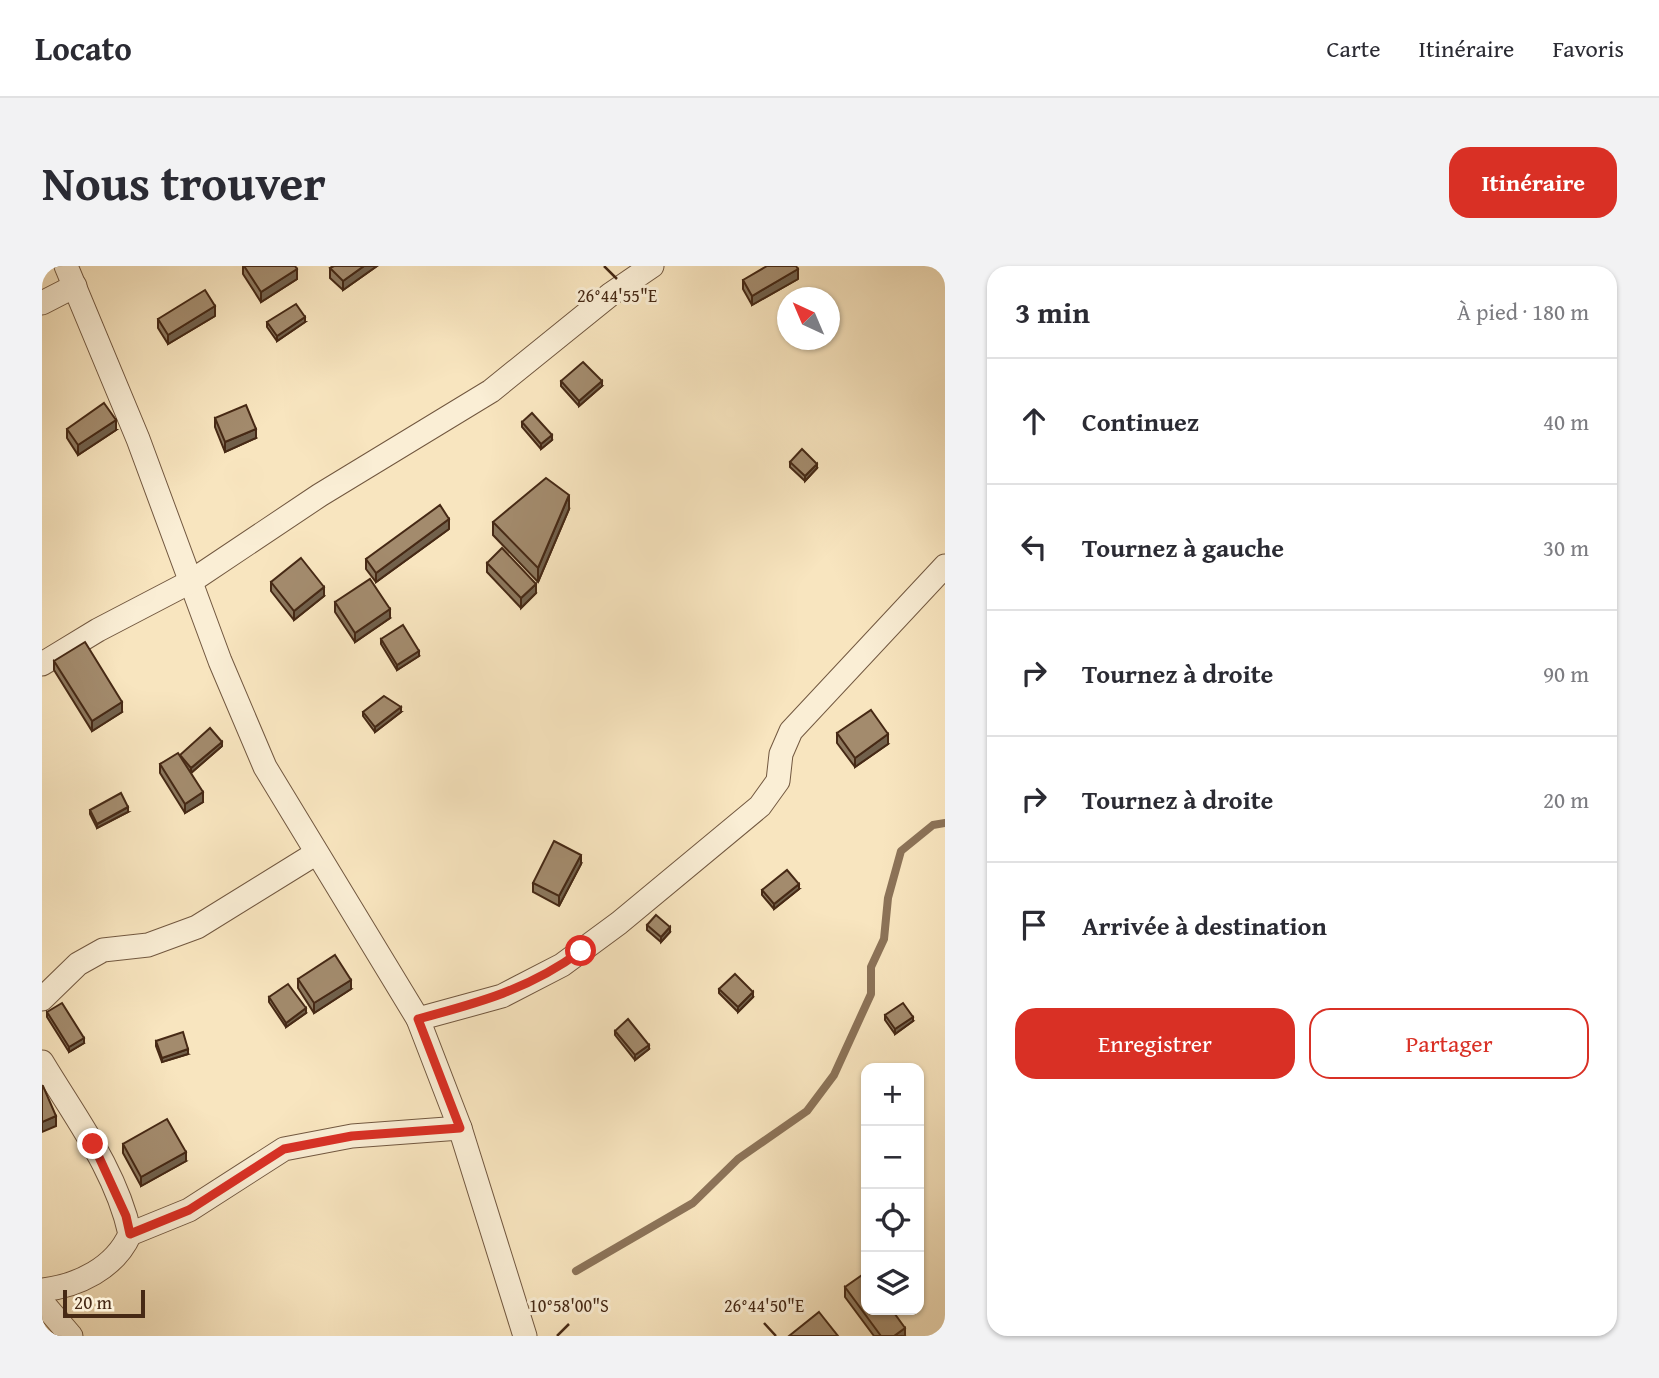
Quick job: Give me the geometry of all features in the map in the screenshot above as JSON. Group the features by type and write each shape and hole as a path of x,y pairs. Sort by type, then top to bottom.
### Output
{"street":[{"path":"42,664 98,630 190,582 331,488 491,391 611,294 652,266"},
{"path":"42,303 70,276 138,439 190,582 265,768 418,1019 460,1128 525,1336"},
{"path":"418,1019 502,996 562,965 760,806 778,781 781,754 791,731 945,566"},
{"path":"42,999 78,964 103,950 148,945 197,927 315,854"},
{"path":"42,1062 82,1124 114,1186 130,1234 122,1252 103,1268 60,1288 42,1290"},
{"path":"130,1234 189,1210 284,1149 352,1136 460,1128"},
{"path":"42,1302 71,1336"}],"building":[{"path":"244,266 295,266 297,269 261,292"},
{"path":"364,266 343,281 330,268"},
{"path":"767,266 796,266 798,269 752,296 743,280"},
{"path":"205,290 215,306 168,335 158,319"},
{"path":"296,304 305,317 277,336 267,322"},
{"path":"583,362 602,381 579,401 561,381"},
{"path":"104,403 116,420 78,445 67,429"},
{"path":"246,405 256,429 225,442 215,418"},
{"path":"532,413 552,435 541,444 522,422"},
{"path":"802,449 817,464 805,476 790,462"},
{"path":"546,478 569,495 538,568 493,522"},
{"path":"440,505 449,519 376,573 366,559"},
{"path":"502,548 536,584 521,598 487,563"},
{"path":"301,558 324,587 294,611 271,582"},
{"path":"370,579 390,609 355,633 335,602"},
{"path":"403,625 419,651 397,665 381,639"},
{"path":"85,642 122,702 92,721 54,661"},
{"path":"384,696 401,707 375,727 363,712"},
{"path":"871,710 888,734 855,758 837,733"},
{"path":"210,728 222,742 191,768 180,755"},
{"path":"178,753 203,792 185,804 160,764"},
{"path":"121,793 128,807 97,824 90,810"},
{"path":"554,841 581,855 559,896 533,883"},
{"path":"787,870 799,884 774,904 762,890"},
{"path":"656,915 670,927 661,937 647,925"},
{"path":"335,955 351,980 314,1003 298,979"},
{"path":"735,974 753,992 738,1007 719,989"},
{"path":"288,984 306,1008 286,1023 269,997"},
{"path":"62,1003 84,1038 69,1047 47,1012"},
{"path":"903,1003 913,1017 895,1029 885,1015"},
{"path":"628,1019 649,1045 635,1055 615,1031"},
{"path":"183,1032 188,1049 162,1058 156,1041"},
{"path":"42,1086 56,1116 42,1122"},
{"path":"167,1119 186,1152 141,1177 123,1144"},
{"path":"861,1276 861,1309 845,1287"},
{"path":"819,1312 838,1336 789,1336"},
{"path":"866,1315 896,1315 905,1328 894,1336 881,1336"}],"waterway":[{"path":"576,1271 693,1203 738,1159 807,1111 834,1075 871,994 871,967 884,939 888,898 901,851 933,825 945,823"}],"route":[{"path":"93,1144 114,1186 130,1234 189,1210 284,1149 317,1140 460,1128 418,1019 502,996 562,965 581,951"}]}
